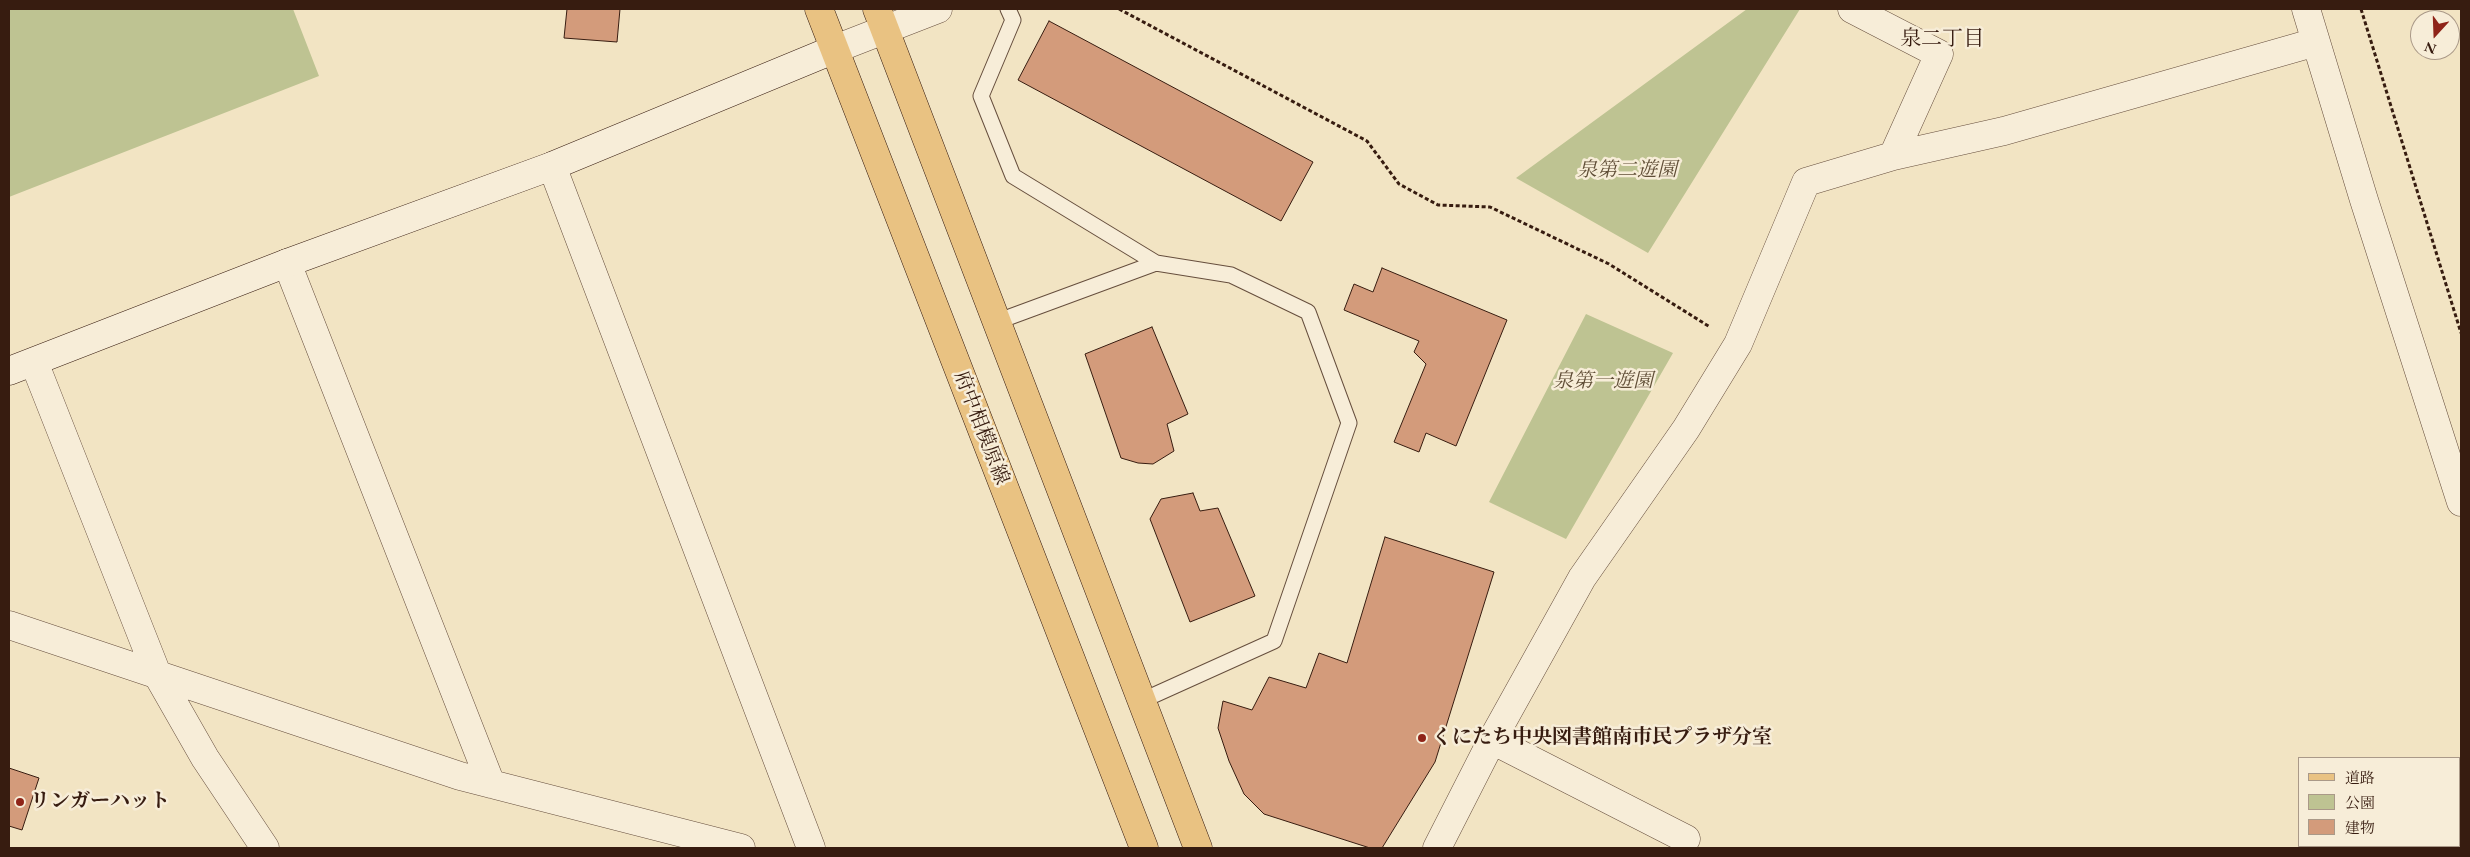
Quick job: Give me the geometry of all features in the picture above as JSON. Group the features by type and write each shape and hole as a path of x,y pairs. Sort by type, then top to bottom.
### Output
{"main road":[{"name":"府中相模原線","path":"819,9 1144,848"},
{"path":"880,19 1198,848"}],"street":[{"path":"9,371 287,263 552,166 834,49 880,19 938,9"},
{"path":"1852,9 1939,54 1893,156"},
{"path":"2306,9 2461,502"},
{"path":"1437,848 1492,740 1582,578 1686,429 1738,344 1806,182 1893,156 1954,144 2013,128 2316,42"},
{"path":"552,166 810,848"},
{"path":"287,263 491,784"},
{"path":"34,362 157,674 205,758 265,848"},
{"path":"9,625 460,776 741,848"},
{"path":"1492,740 1686,839"}],"lane":[{"path":"1008,9 1013,20 981,96 1013,176 1156,262 1231,275 1308,312 1349,423 1274,641 1141,702"},
{"path":"996,322 1156,262"}],"path":[{"path":"1119,9 1367,141 1399,184 1438,205 1490,207 1610,264 1738,344"},
{"path":"2361,9 2461,333"}],"green space":[{"path":"9,9 293,9 319,76 9,197"},
{"name":"泉第二遊園","path":"1747,9 1800,9 1648,253 1516,178"},
{"name":"泉第一遊園","path":"1586,314 1673,353 1566,539 1489,502"}],"building":[{"path":"567,9 620,9 617,42 564,38"},
{"path":"1049,21 1313,162 1281,221 1018,80"},
{"path":"1382,268 1507,320 1456,446 1426,433 1419,452 1394,442 1426,364 1414,352 1419,341 1344,310 1354,284 1373,292"},
{"path":"1152,327 1188,414 1167,424 1174,451 1153,464 1138,463 1121,458 1085,354"},
{"path":"1193,493 1200,511 1218,508 1255,596 1190,622 1150,519 1161,499"},
{"path":"1385,537 1494,572 1435,762 1382,848 1370,848 1264,814 1244,794 1229,761 1218,728 1223,701 1252,710 1269,677 1306,688 1319,653 1347,663"},
{"name":"リンガーハット","path":"9,768 39,778 22,830 9,826"}],"place":[{"name":"くにたち中央図書館南市民プラザ分室","path":"1422,738"},
{"name":"リンガーハット","path":"20,802"}],"district":[{"name":"泉二丁目","path":"1942,39"}]}
